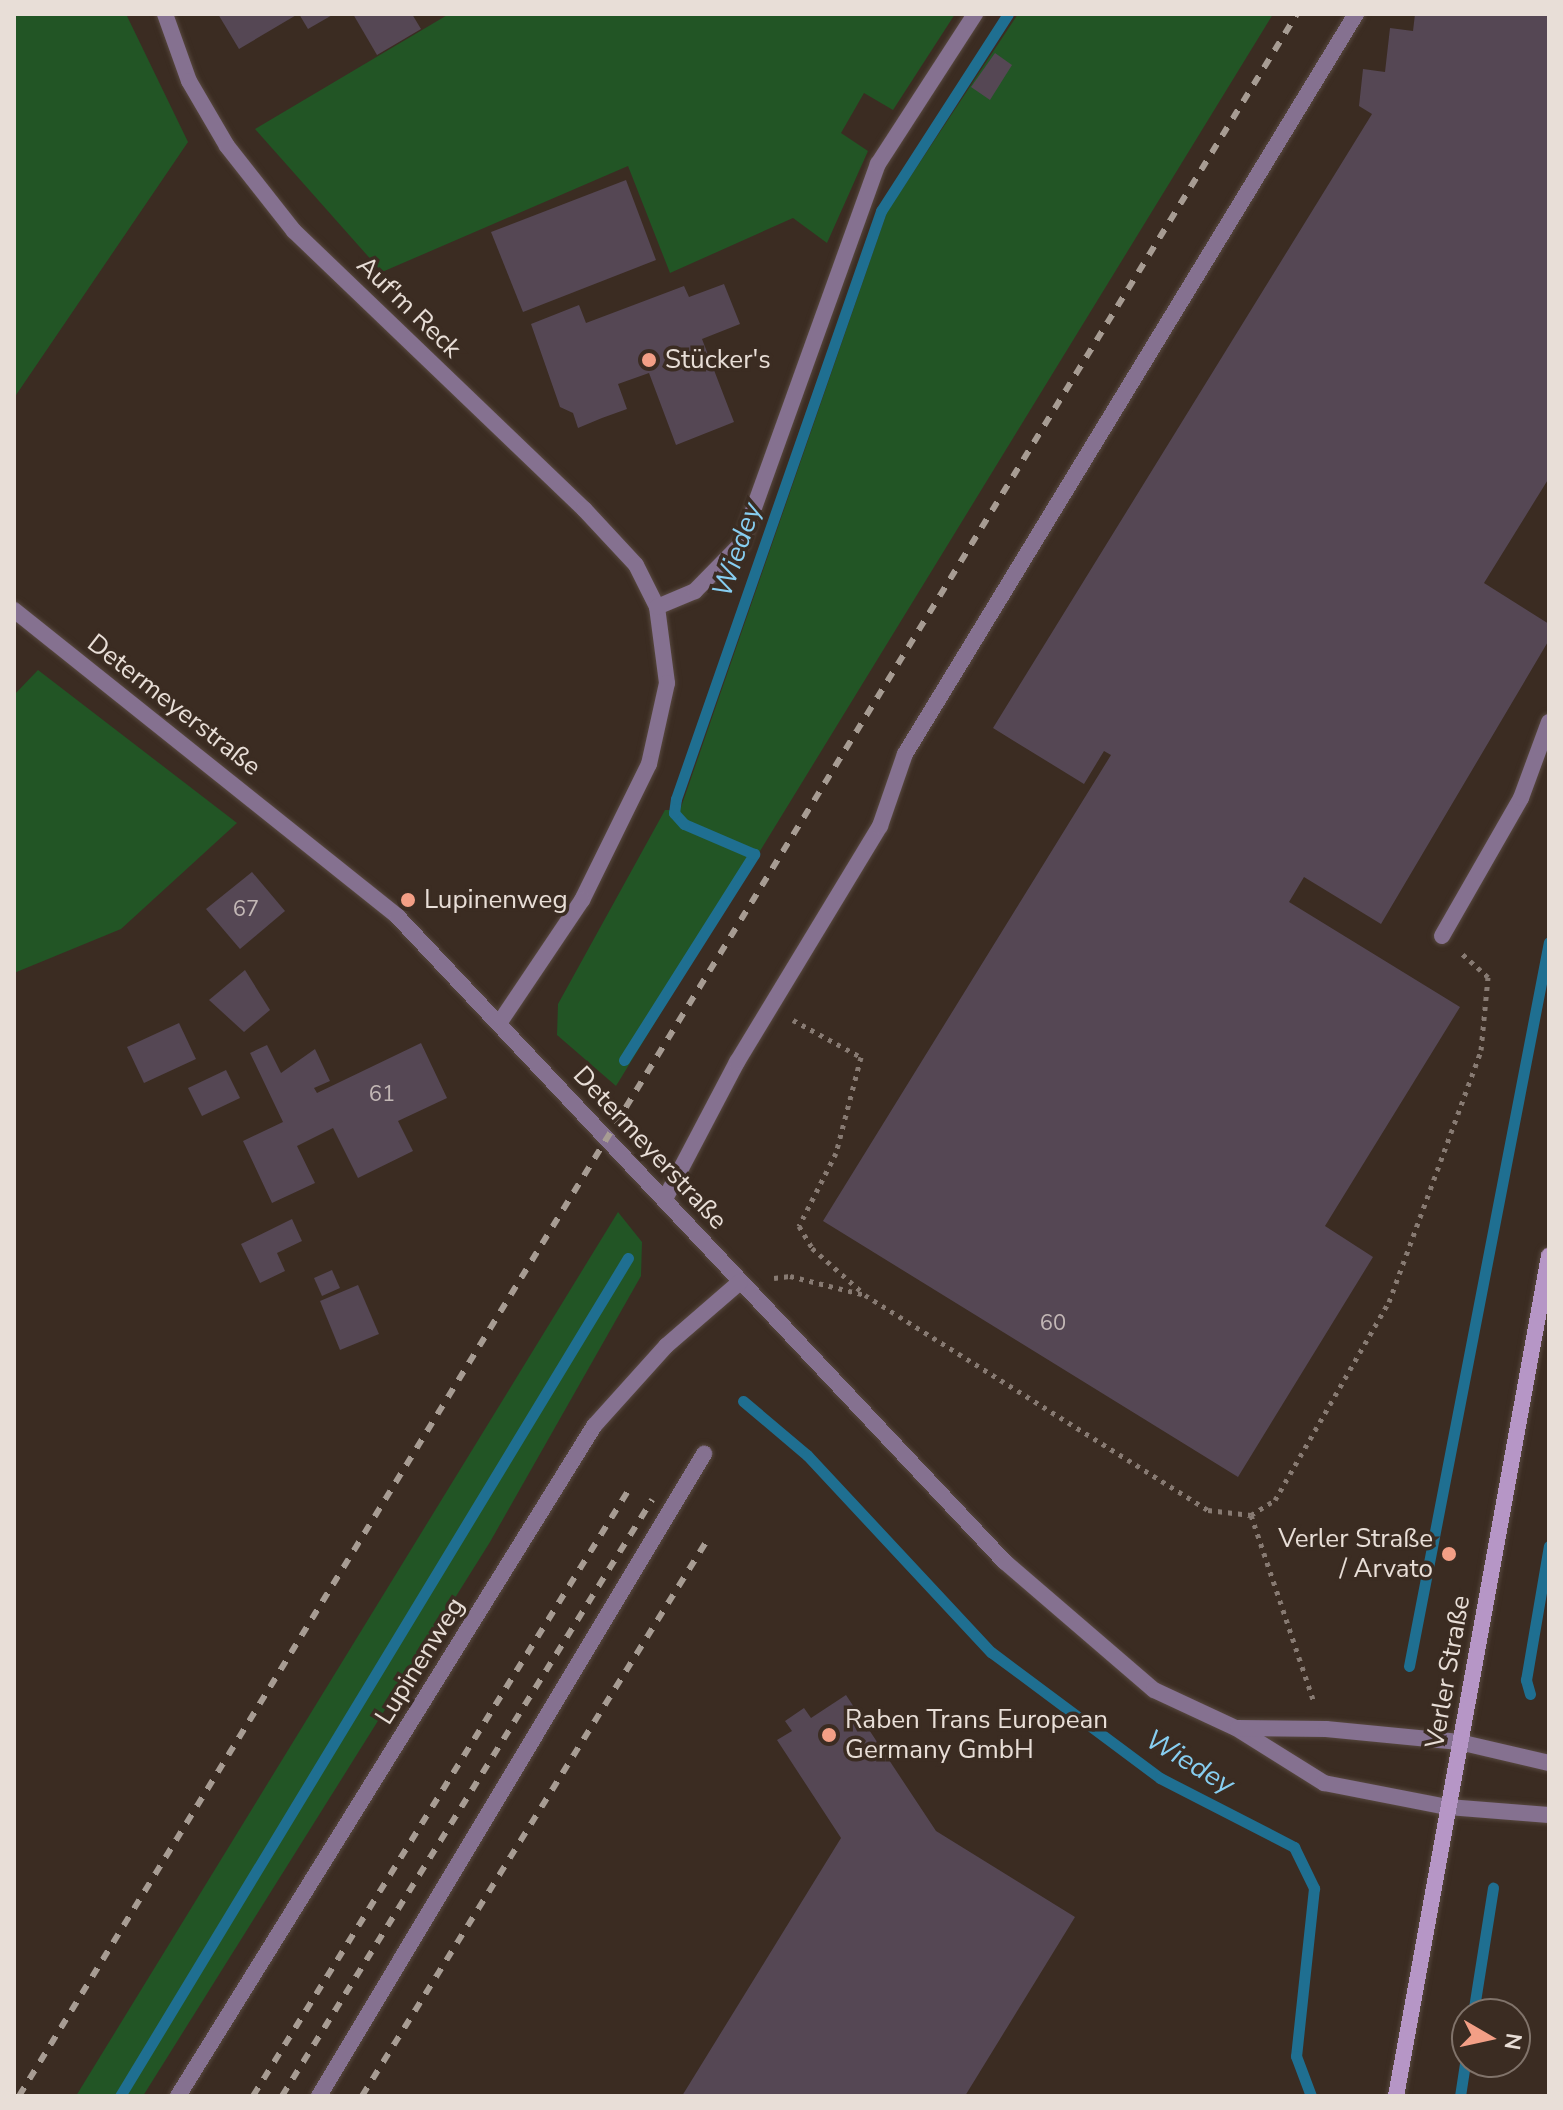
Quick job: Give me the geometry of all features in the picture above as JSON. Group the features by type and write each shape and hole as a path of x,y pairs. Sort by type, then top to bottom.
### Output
{"main road":[{"name":"Verler Straße","path":"1396,2096 1549,1256"}],"street":[{"name":"Auf'm Reck","path":"165,14 189,81 227,146 294,231 584,509 636,565 657,607 667,683 649,764 582,900 500,1022"},
{"path":"657,607 695,591 741,544 878,164 975,14"},
{"path":"665,1199 770,1008 880,826 905,754 1356,14"},
{"name":"Determeyerstraße","path":"14,610 397,916 1005,1562 1154,1690 1236,1728 1324,1783 1448,1807 1549,1815"},
{"path":"1442,936 1521,798 1549,722"},
{"name":"Lupinenweg","path":"178,2096 594,1426 666,1346 740,1282"},
{"path":"319,2096 704,1454"},
{"name":"Determeyerstraße","path":"1236,1728 1326,1729 1459,1742 1549,1763"}],"path":[{"path":"770,1008 861,1057 836,1153 799,1226 812,1248 865,1295 1208,1510 1251,1515 1275,1500 1389,1302 1481,1050 1488,977 1442,936"},
{"path":"740,1282 790,1276 865,1295"},
{"path":"1251,1515 1313,1699"}],"green space":[{"path":"14,14 126,14 188,142 14,398"},
{"path":"449,14 955,14 893,110 864,93 841,133 868,151 827,243 793,218 670,273 628,166 382,272 255,129"},
{"path":"1018,14 1273,14 616,1086 557,1035 558,1004 665,810 680,810 887,212"},
{"path":"38,670 237,823 121,929 14,973 14,695"},
{"path":"618,1212 642,1242 641,1276 490,1542 143,2096 76,2096"}],"building":[{"path":"218,14 298,14 239,49"},
{"path":"299,14 334,14 308,29"},
{"path":"353,14 412,14 421,29 377,55"},
{"path":"1415,14 1549,14 1549,478 1484,583 1549,624 1549,640 1381,924 1304,877 1289,902 1460,1007 1325,1226 1373,1257 1238,1477 823,1221 1111,755 1104,751 1084,784 993,728 1372,114 1359,106 1363,69 1385,72 1390,28 1413,31"},
{"path":"995,53 1012,65 990,100 971,87"},
{"path":"626,180 656,260 523,312 491,232"},
{"path":"724,284 740,324 702,339 734,422 676,445 649,373 618,384 627,409 578,428 573,413 560,407 531,324 579,305 586,323 684,286 689,297"},
{"path":"252,872 285,911 240,949 206,909"},
{"path":"245,970 270,1010 244,1032 209,1000"},
{"path":"179,1023 196,1059 144,1083 127,1047"},
{"path":"421,1043 447,1098 398,1121 413,1151 358,1178 333,1128 297,1146 315,1183 272,1203 243,1141 283,1122 250,1053 267,1045 281,1073 315,1049 330,1081 314,1088 317,1093"},
{"path":"226,1070 240,1098 202,1116 188,1088"},
{"path":"292,1219 302,1241 277,1253 285,1271 260,1283 241,1244"},
{"path":"332,1270 340,1288 322,1296 314,1278"},
{"path":"358,1285 379,1334 340,1350 320,1301"},
{"path":"846,1695 936,1831 1075,1917 965,2096 682,2096 841,1838 777,1740 792,1731 785,1721 804,1708 811,1718"}],"waterway":[{"name":"Wiedey","path":"624,1060 754,854 684,824 674,813 676,799 881,211 1008,14"},
{"path":"1409,1666 1549,942"},
{"path":"120,2096 628,1258"},
{"name":"Wiedey","path":"743,1401 807,1455 991,1652 1160,1778 1294,1847 1314,1888 1296,2056 1311,2096"},
{"path":"1530,1694 1526,1680 1549,1546"},
{"path":"1476,1998 1493,1888"},
{"path":"1460,2096 1463,2078"}],"railway":[{"path":"19,2096 1297,14"},
{"path":"253,2096 631,1486"},
{"path":"282,2096 652,1500"},
{"path":"362,2096 706,1542"}],"place":[{"name":"Stücker's","path":"649,360"},
{"name":"Lupinenweg","path":"408,900"},
{"name":"Verler Straße / Arvato","path":"1449,1554"},
{"name":"Raben Trans European Germany GmbH","path":"829,1735"}]}
